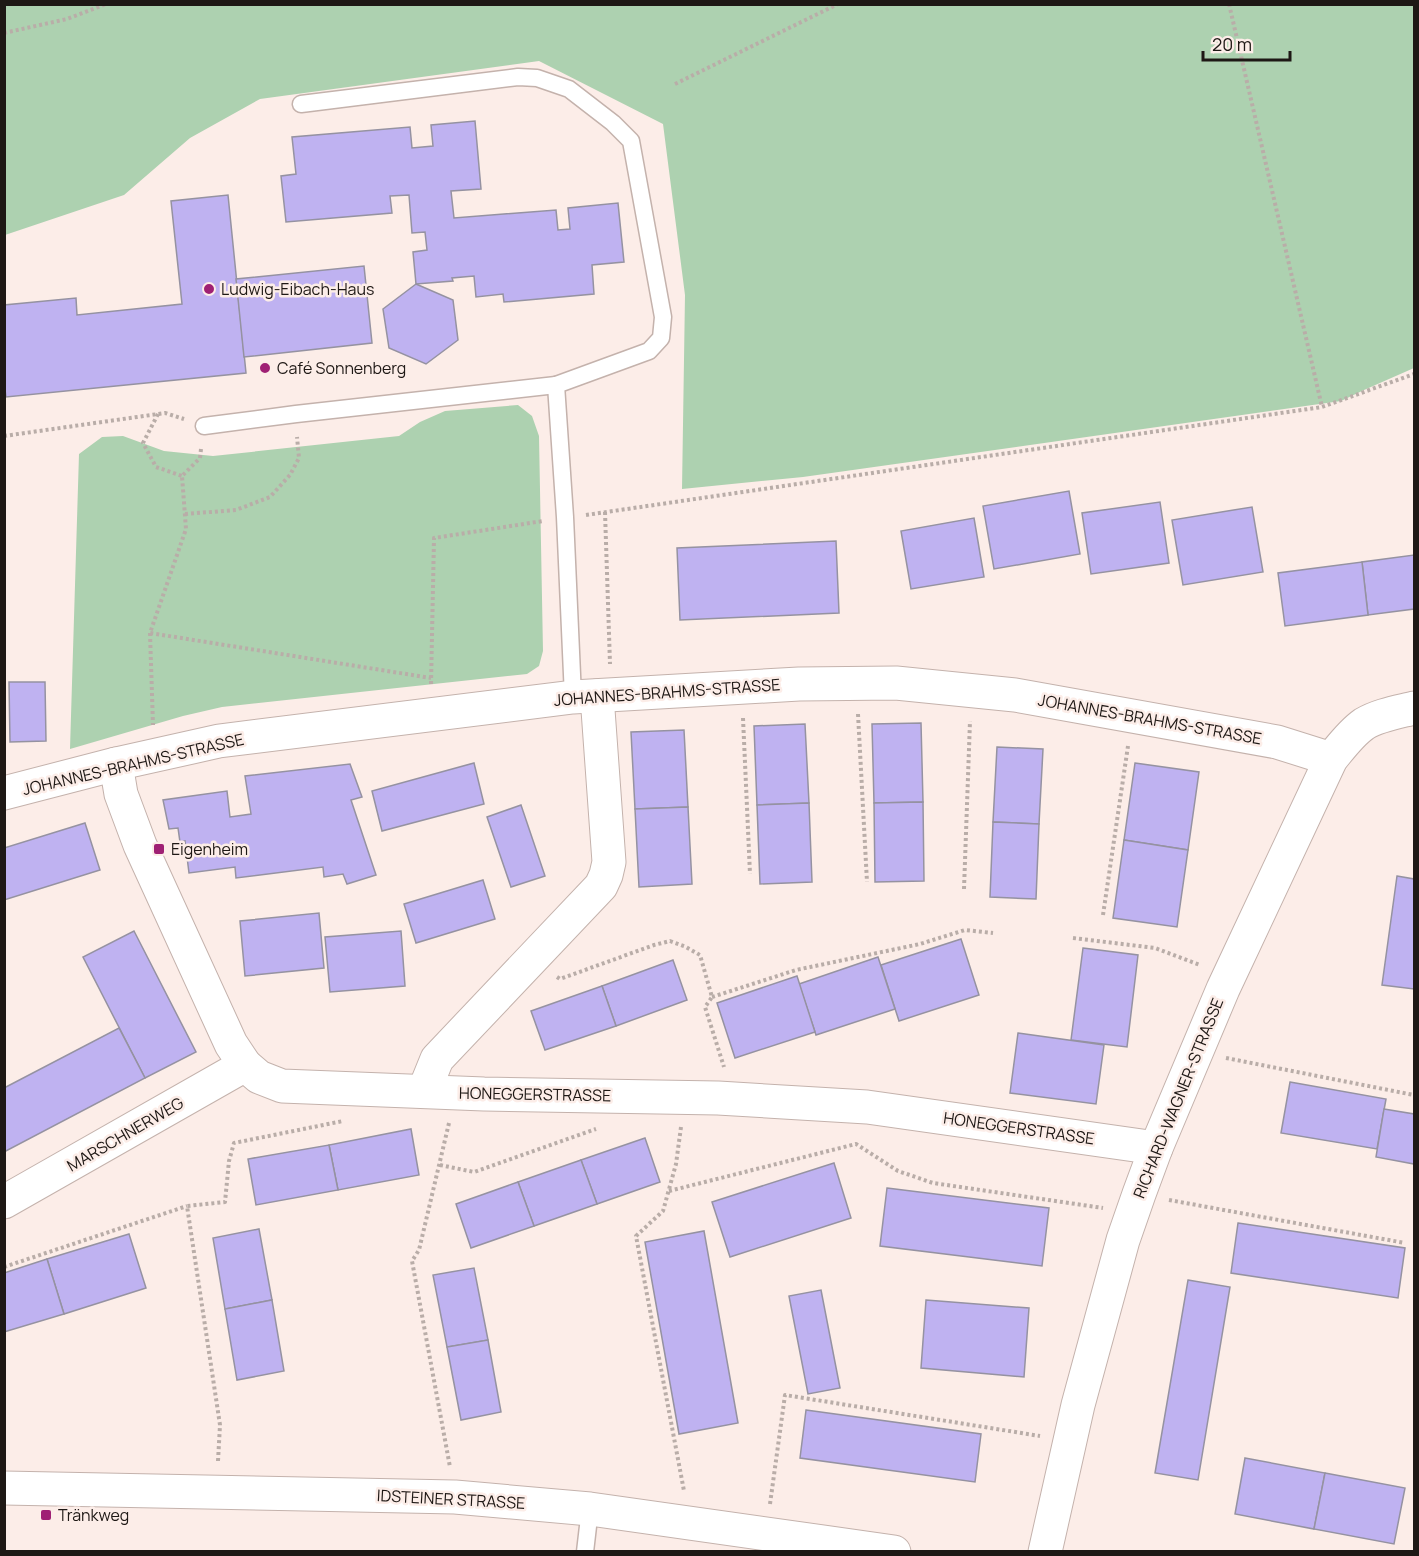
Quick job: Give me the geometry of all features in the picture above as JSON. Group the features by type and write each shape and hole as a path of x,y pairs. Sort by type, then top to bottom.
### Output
{"street":[{"name":"JOHANNES-BRAHMS-STRASSE","path":"4,793 116,764 219,741 594,696 799,684 896,683 1015,695 1277,742 1331,759"},
{"path":"424,1091 437,1059 601,886 606,875 609,862 594,696"},
{"name":"RICHARD-WAGNER-STRASSE","path":"1045,1551 1070,1441 1120,1251 1156,1148 1229,976 1331,759 1364,724 1414,708"},
{"name":"HONEGGERSTRASSE","path":"116,764 122,794 140,845 231,1044 245,1065 259,1077 282,1086 456,1093 685,1097 867,1107 1156,1148"},
{"name":"MARSCHNERWEG","path":"4,1202 245,1065"},
{"name":"IDSTEINER STRASSE","path":"4,1488 455,1497 590,1509 894,1551"}],"lane":[{"path":"204,426 556,385 649,351 661,338 663,317 632,141 569,89 537,78 518,77 301,104"},
{"path":"556,385 565,518 594,696"},
{"path":"585,1551 590,1509"}],"path":[{"path":"4,33 67,19 106,4"},
{"path":"675,84 838,4"},
{"path":"1229,4 1322,407"},
{"path":"594,696 605,512 1322,407 1414,374"},
{"path":"4,436 165,413 204,426 200,458 182,476 186,529 150,633 154,756"},
{"path":"158,414 143,443 156,467 182,476"},
{"path":"185,514 236,510 270,497 290,475 299,458 296,414"},
{"path":"150,633 431,678 434,538 565,518"},
{"path":"856,683 867,882"},
{"path":"742,687 750,873"},
{"path":"964,889 971,690"},
{"path":"1103,915 1132,716"},
{"path":"735,1099 705,1006 712,997 796,970 920,944 965,930 993,933"},
{"path":"1073,938 1155,948 1229,976"},
{"path":"533,958 560,979 670,941 700,955 712,997"},
{"path":"1196,1052 1414,1095"},
{"path":"455,1497 412,1261 419,1250 456,1093"},
{"path":"685,1097 676,1164 663,1211 636,1236 690,1522"},
{"path":"4,1267 187,1206 225,1202 229,1161 234,1143 347,1120"},
{"path":"440,1165 474,1172 596,1129"},
{"path":"668,1192 856,1144 898,1170 933,1183 1136,1203 1405,1243"},
{"path":"187,1206 220,1425 216,1492"},
{"path":"766,1533 785,1395 1070,1441"}],"green space":[{"path":"4,5 1414,5 1414,368 1341,401 803,477 682,489 685,295 663,124 539,61 260,99 190,138 124,195 5,235"},
{"path":"518,405 532,416 539,436 543,651 539,666 527,674 222,707 70,749 79,454 102,437 123,436 164,451 213,456 399,436 420,422 445,411"}],"building":[{"path":"475,121 481,189 451,191 454,218 556,210 558,230 570,229 568,208 618,203 624,262 592,265 594,294 504,302 503,294 476,297 474,276 452,278 453,281 416,284 413,252 427,250 425,232 412,233 409,195 390,196 392,213 286,222 281,176 296,174 292,137 410,127 412,148 433,146 431,125"},
{"name":"Ludwig-Eibach-Haus","path":"228,195 246,373 6,397 4,305 76,298 77,315 182,304 171,201"},
{"path":"364,266 372,343 244,357 236,279"},
{"path":"416,284 453,300 458,340 426,364 389,348 383,309"},
{"path":"1069,491 1080,554 994,569 983,506"},
{"path":"1160,502 1169,563 1091,574 1082,513"},
{"path":"1252,507 1263,572 1183,585 1172,520"},
{"path":"974,518 984,577 911,589 901,531"},
{"path":"836,541 839,613 680,620 677,548"},
{"path":"1414,555 1414,609 1368,615 1362,562"},
{"path":"1362,562 1368,615 1285,626 1278,573"},
{"path":"9,682 45,682 46,741 10,742"},
{"path":"921,723 923,802 874,803 872,724"},
{"path":"805,724 809,803 757,805 754,726"},
{"path":"684,730 688,807 635,809 631,732"},
{"path":"997,747 1043,749 1039,824 993,822"},
{"path":"474,763 484,804 382,831 372,791"},
{"path":"1135,763 1199,772 1188,850 1124,840"},
{"path":"350,764 362,797 351,800 376,875 347,884 343,874 324,877 323,867 236,878 235,867 189,873 185,841 180,842 178,828 169,829 163,800 227,791 230,817 251,814 245,776"},
{"path":"923,802 924,881 875,882 874,803"},
{"path":"809,803 812,882 760,884 757,805"},
{"path":"521,805 545,876 511,887 487,817"},
{"path":"688,807 692,884 639,887 635,809"},
{"path":"993,822 1039,824 1036,899 990,897"},
{"path":"85,823 100,870 4,900 4,848"},
{"path":"1124,840 1188,850 1177,927 1113,918"},
{"path":"1397,876 1414,879 1414,989 1382,985"},
{"path":"483,880 495,919 416,943 404,904"},
{"path":"319,913 324,968 245,976 240,921"},
{"path":"134,931 196,1052 145,1078 83,957"},
{"path":"401,931 405,986 330,992 325,937"},
{"path":"961,939 979,995 899,1021 881,965"},
{"path":"1083,948 1138,955 1127,1047 1071,1040"},
{"path":"878,957 895,1009 816,1035 799,984"},
{"path":"673,960 687,1000 616,1026 602,986"},
{"path":"797,976 815,1032 735,1058 717,1003"},
{"path":"602,986 616,1026 545,1050 531,1011"},
{"path":"119,1028 145,1078 4,1152 4,1088"},
{"path":"1018,1033 1104,1045 1096,1104 1010,1093"},
{"path":"1290,1082 1386,1099 1377,1149 1281,1133"},
{"path":"1384,1109 1414,1114 1414,1164 1376,1157"},
{"path":"411,1129 419,1175 338,1190 329,1145"},
{"path":"645,1138 660,1182 597,1204 581,1160"},
{"path":"329,1145 338,1190 256,1205 248,1159"},
{"path":"581,1160 597,1204 534,1226 518,1182"},
{"path":"834,1163 851,1218 730,1257 712,1202"},
{"path":"518,1182 534,1226 471,1248 456,1204"},
{"path":"887,1188 1049,1208 1042,1266 880,1246"},
{"path":"1238,1223 1405,1248 1398,1298 1231,1273"},
{"path":"259,1229 272,1300 225,1309 213,1238"},
{"path":"704,1231 738,1423 679,1434 645,1242"},
{"path":"129,1234 146,1288 64,1314 47,1259"},
{"path":"47,1259 64,1314 4,1332 4,1273"},
{"path":"474,1268 488,1340 447,1347 433,1275"},
{"path":"1188,1280 1230,1287 1198,1480 1155,1473"},
{"path":"821,1290 840,1388 808,1394 789,1296"},
{"path":"272,1300 284,1371 237,1380 225,1309"},
{"path":"926,1300 1029,1308 1024,1377 921,1368"},
{"path":"488,1340 501,1412 461,1420 447,1347"},
{"path":"806,1410 981,1434 975,1482 800,1458"},
{"path":"1245,1458 1325,1473 1314,1529 1235,1514"},
{"path":"1325,1473 1405,1488 1394,1544 1314,1529"}],"place":[{"name":"Ludwig-Eibach-Haus","path":"209,289"},
{"name":"Café Sonnenberg","path":"265,368"},
{"name":"Eigenheim","path":"159,849"},
{"name":"Tränkweg","path":"46,1515"}]}
